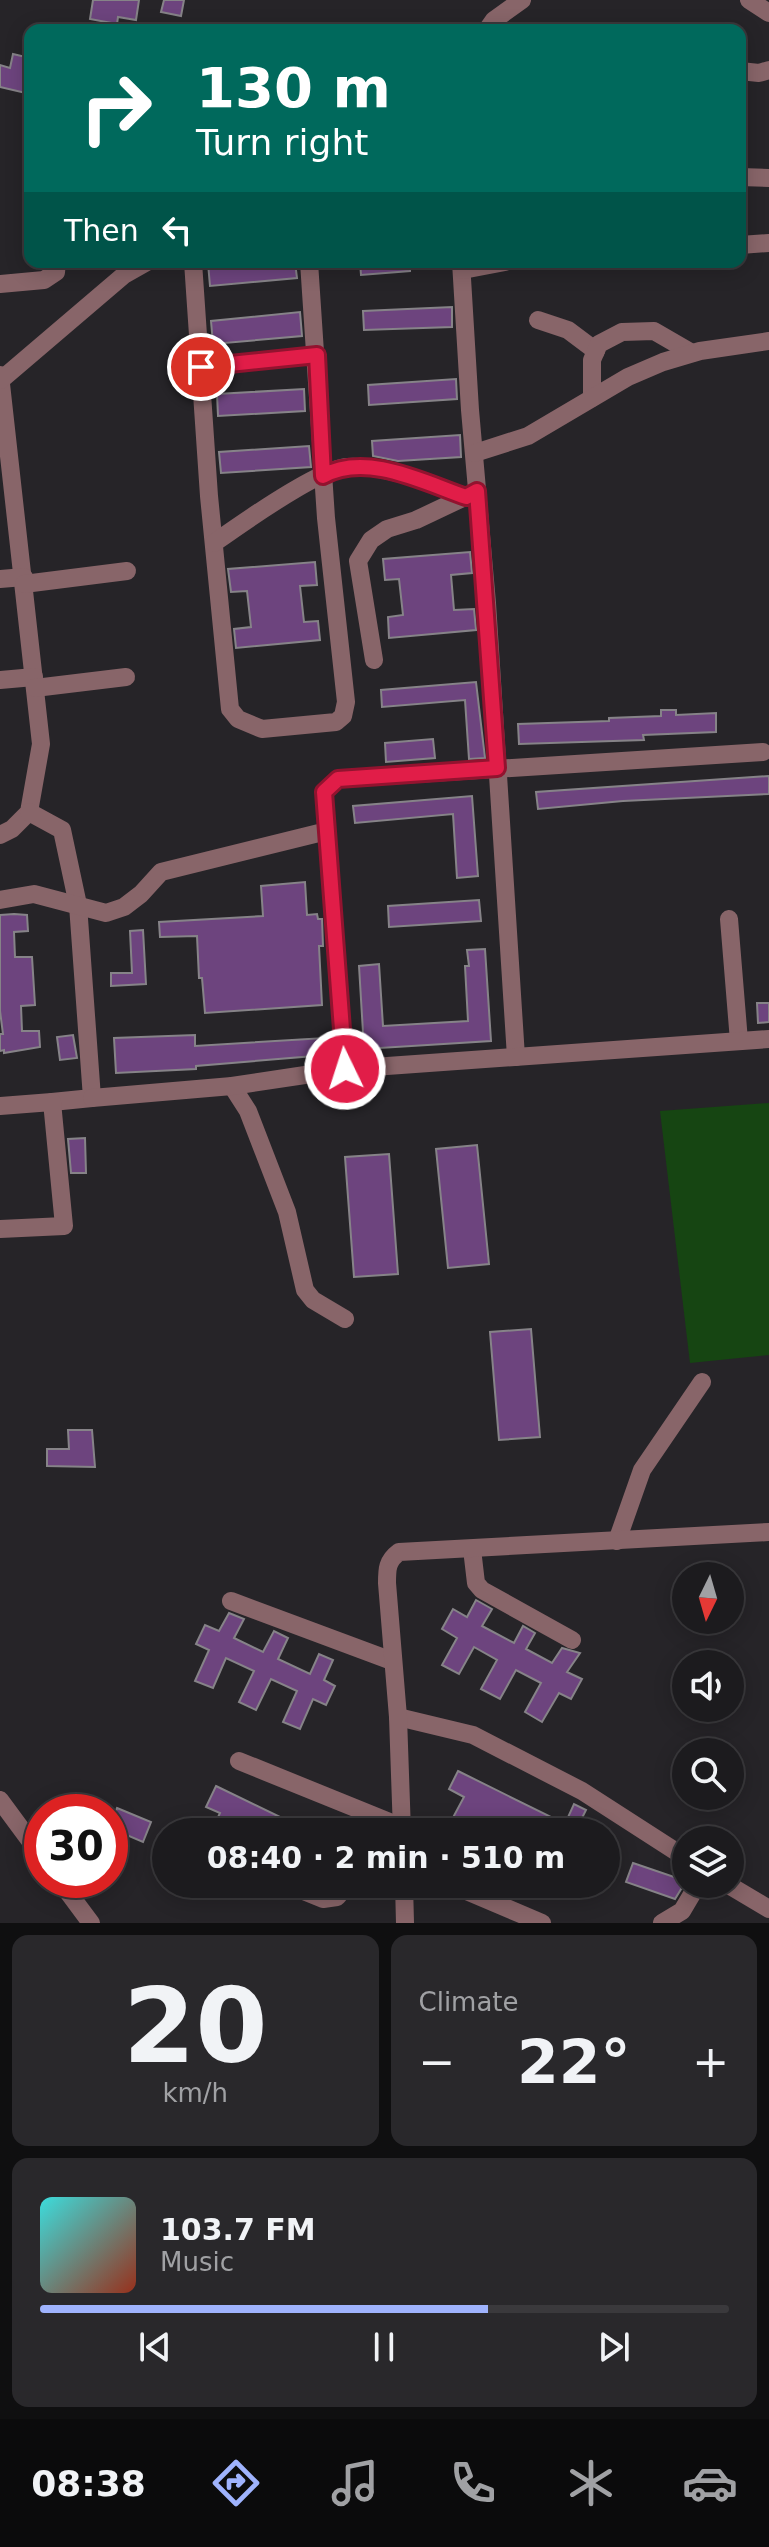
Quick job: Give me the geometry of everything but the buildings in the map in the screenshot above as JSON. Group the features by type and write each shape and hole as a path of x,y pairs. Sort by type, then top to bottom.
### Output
{"street":[{"path":"491,24 522,0"},
{"path":"749,0 769,13"},
{"path":"746,72 769,70"},
{"path":"746,177 769,178"},
{"path":"746,245 769,243"},
{"path":"0,284 44,280 56,272 56,268"},
{"path":"0,835 12,829 29,812 41,744 0,378 136,268"},
{"path":"193,268 230,709 238,719 262,729 336,722 343,716 346,702 323,476 310,268"},
{"path":"462,268 475,453 472,494 497,768 516,1057"},
{"path":"538,320 568,330 596,351"},
{"path":"592,398 592,360 599,344 622,332 654,331 692,353"},
{"path":"475,453 528,436 628,377 663,362 692,353 769,341"},
{"path":"201,367 317,355"},
{"path":"214,543 280,499 344,467 379,469 472,494"},
{"path":"374,660 358,561 371,540 387,529 416,520 472,494"},
{"path":"0,579 24,580 127,571"},
{"path":"0,680 34,682 126,677"},
{"path":"345,1069 324,792 338,779 763,752"},
{"path":"29,812 62,830 78,905 92,1098"},
{"path":"0,900 34,894 106,913 132,900 161,872 327,831"},
{"path":"729,919 739,1041"},
{"path":"0,1106 232,1086 345,1069 769,1039"},
{"path":"232,1086 248,1111 287,1212 305,1290 313,1300 345,1319"},
{"path":"0,1229 64,1226 52,1102"},
{"path":"617,1541 642,1470 702,1382"},
{"path":"402,1818 398,1717 387,1583 387,1568 399,1552 769,1532"},
{"path":"472,1549 476,1583 482,1590 572,1640"},
{"path":"231,1601 392,1661"},
{"path":"398,1717 473,1735 582,1791 672,1849"},
{"path":"239,1761 361,1818"},
{"path":"0,1800 24,1833"},
{"path":"744,1894 769,1909"},
{"path":"72,1898 91,1923"},
{"path":"404,1898 405,1923"},
{"path":"483,1898 542,1923"},
{"path":"662,1923 682,1911 690,1898"}],"green space":[{"path":"769,1103 769,1355 690,1363 660,1111"}],"route":[{"path":"201,367 317,355 323,476 344,467 379,469 406,475 466,497 477,491 497,768 338,779 324,792 345,1069"}]}
